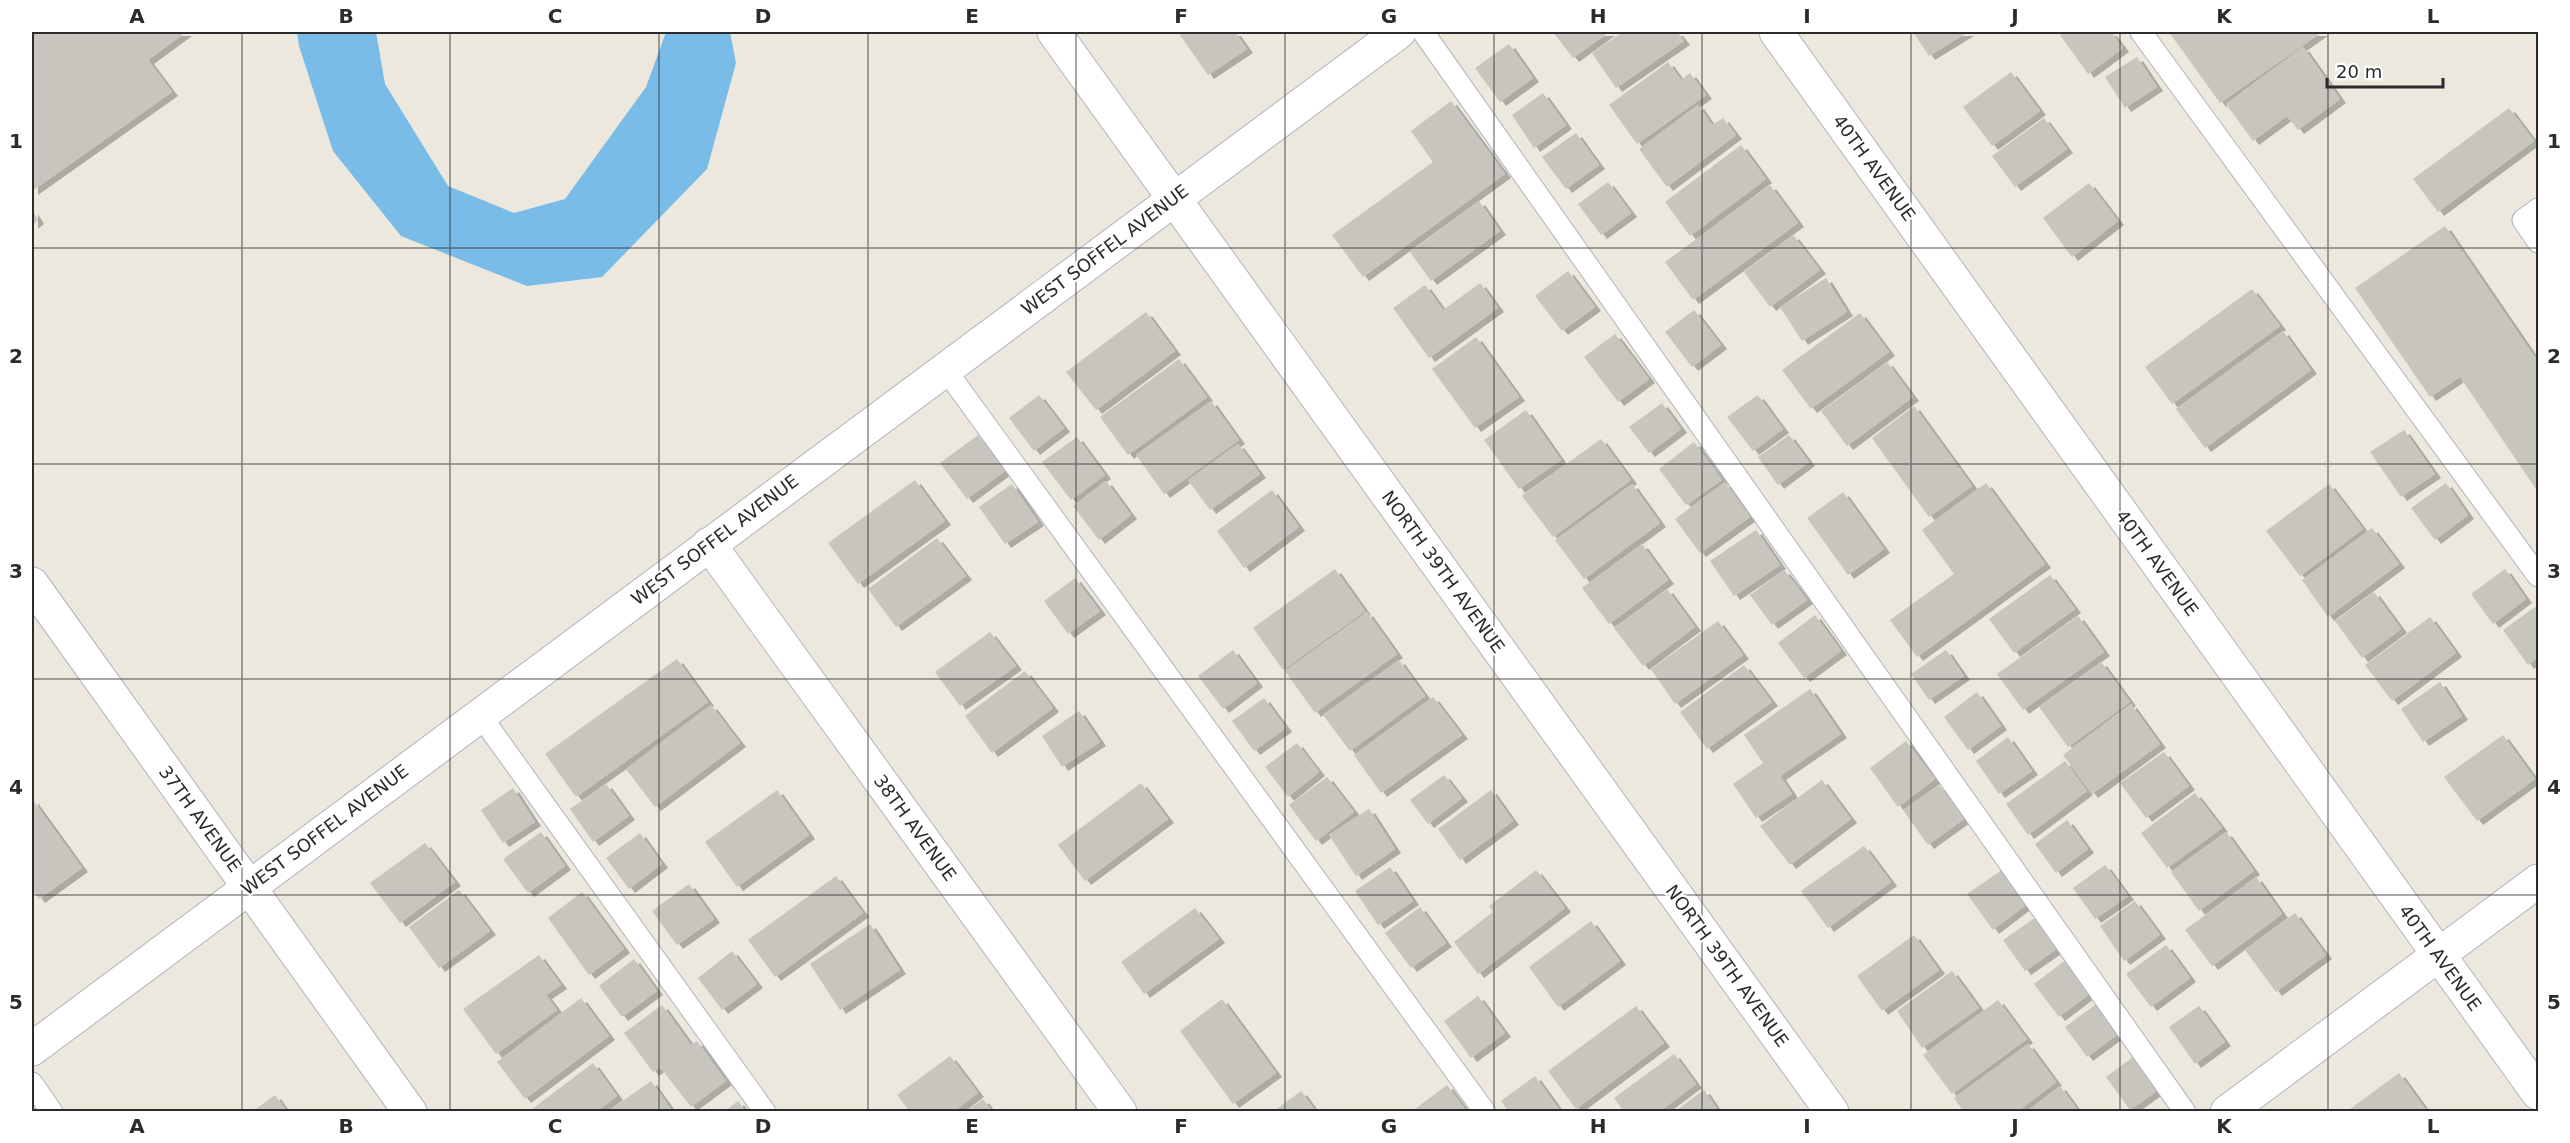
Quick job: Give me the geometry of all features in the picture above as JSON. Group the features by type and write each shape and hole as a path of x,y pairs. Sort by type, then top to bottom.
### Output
{"street":[{"name":"NORTH 39TH AVENUE","path":"1054,32 1832,1112"},
{"name":"WEST SOFFEL AVENUE","path":"32,1049 1399,32"},
{"name":"40TH AVENUE","path":"1776,32 2538,1093"},
{"name":"38TH AVENUE","path":"710,544 1120,1112"},
{"name":"37TH AVENUE","path":"32,584 410,1112"},
{"path":"2227,1112 2538,881"}],"lane":[{"path":"1423,32 2186,1112"},
{"path":"2141,32 2538,576"},
{"path":"2538,209 2523,220 2538,242"},
{"path":"945,369 1485,1112"},
{"path":"480,715 765,1112"},
{"path":"32,1083 52,1112"}],"water":[{"path":"297,32 376,32 385,84 448,186 514,213 565,199 646,87 666,32 730,32 736,63 707,169 602,277 527,286 401,236 333,151 299,46"}],"building":[{"path":"32,32 186,32 148,60 172,92 32,191"},
{"path":"1178,32 1235,32 1247,49 1208,75"},
{"path":"1553,32 1609,32 1573,58"},
{"path":"1623,32 1677,32 1684,41 1616,88 1592,53"},
{"path":"1913,32 1968,32 1929,56"},
{"path":"2065,32 2111,32 2123,48 2088,74 2060,35"},
{"path":"2169,32 2322,32 2220,103"},
{"path":"1509,44 1533,78 1500,102 1475,68"},
{"path":"2303,47 2340,99 2298,130 2287,116 2253,141 2226,104"},
{"path":"2137,57 2157,87 2125,108 2105,77"},
{"path":"1668,62 1681,80 1690,73 1706,95 1637,144 1609,105"},
{"path":"2011,72 2040,111 1992,146 1963,107"},
{"path":"1543,93 1566,125 1534,148 1512,115"},
{"path":"1451,101 1505,174 1363,277 1332,235 1433,162 1411,131"},
{"path":"1698,105 1712,125 1723,118 1736,135 1667,187 1639,149"},
{"path":"2509,108 2534,141 2438,212 2413,179"},
{"path":"2044,118 2067,149 2015,187 1992,156"},
{"path":"1576,133 1599,165 1566,189 1542,157"},
{"path":"1741,145 1766,179 1690,236 1665,202"},
{"path":"1608,182 1631,213 1601,235 1578,204"},
{"path":"2089,183 2118,221 2072,257 2043,218"},
{"path":"1770,185 1798,223 1693,300 1665,262"},
{"path":"1479,201 1500,231 1431,281 1410,252"},
{"path":"32,210 38,220 32,225"},
{"path":"2445,226 2538,362 2538,492 2460,377 2430,397 2355,288"},
{"path":"1793,235 1820,270 1770,307 1744,272"},
{"path":"1568,271 1595,307 1562,331 1535,296"},
{"path":"1826,278 1847,312 1802,341 1780,307"},
{"path":"1480,283 1498,308 1429,358 1393,308 1425,285 1443,310"},
{"path":"2252,289 2280,326 2172,404 2145,367"},
{"path":"1694,310 1721,345 1692,367 1665,332"},
{"path":"1146,312 1175,351 1096,410 1066,372"},
{"path":"1860,313 1889,352 1811,409 1782,370"},
{"path":"2283,331 2311,370 2205,448 2176,409"},
{"path":"1615,334 1649,379 1618,402 1584,357"},
{"path":"1476,337 1519,397 1475,428 1432,369"},
{"path":"1179,359 1207,397 1128,455 1100,417"},
{"path":"1887,362 1913,397 1847,446 1821,411"},
{"path":"1039,395 1064,428 1034,451 1009,418"},
{"path":"1758,395 1783,429 1753,451 1727,417"},
{"path":"1211,401 1239,440 1164,494 1136,455"},
{"path":"1662,403 1681,429 1649,453 1629,427"},
{"path":"1914,406 1972,486 1929,517 1872,438"},
{"path":"1526,410 1561,460 1519,489 1484,440"},
{"path":"2404,430 2435,474 2401,497 2370,452"},
{"path":"978,435 1005,471 967,499 940,463"},
{"path":"1789,435 1809,462 1778,485 1758,457"},
{"path":"1077,437 1105,475 1071,500 1042,462"},
{"path":"1601,439 1631,480 1553,537 1522,496"},
{"path":"1694,442 1722,480 1686,505 1659,469"},
{"path":"1238,444 1260,474 1210,510 1188,480"},
{"path":"915,480 945,521 858,584 828,543"},
{"path":"1106,481 1131,515 1099,540 1073,506"},
{"path":"1725,482 1750,517 1700,553 1675,519"},
{"path":"1986,483 2045,564 1917,657 1890,620 1954,574 1922,530"},
{"path":"2446,483 2468,515 2435,540 2411,508"},
{"path":"1012,484 1038,522 1005,544 979,507"},
{"path":"1632,484 1660,523 1584,579 1555,540"},
{"path":"2329,484 2363,529 2300,576 2266,531"},
{"path":"1272,490 1299,527 1244,568 1217,531"},
{"path":"1843,492 1884,549 1848,575 1807,518"},
{"path":"2372,528 2399,564 2328,617 2302,580"},
{"path":"1756,530 1780,565 1734,596 1710,561"},
{"path":"937,538 966,576 896,627 868,589"},
{"path":"1642,544 1668,580 1609,624 1582,588"},
{"path":"1335,569 1365,611 1283,670 1253,628"},
{"path":"2505,569 2526,599 2493,624 2471,594"},
{"path":"1784,570 1807,600 1772,625 1750,595"},
{"path":"2050,575 2075,609 2014,653 1989,619"},
{"path":"1075,578 1100,611 1068,634 1044,601"},
{"path":"1667,589 1695,627 1643,666 1614,628"},
{"path":"2374,592 2401,629 2362,658 2335,621"},
{"path":"2535,607 2538,612 2538,657 2528,665 2503,630"},
{"path":"1367,612 1397,654 1315,713 1285,671"},
{"path":"1815,615 1841,651 1804,678 1778,643"},
{"path":"2078,616 2104,652 2023,710 1997,674"},
{"path":"2430,617 2456,653 2392,701 2365,665"},
{"path":"1718,621 1743,655 1675,704 1651,669"},
{"path":"990,632 1016,666 960,706 935,672"},
{"path":"1233,650 1257,683 1223,709 1198,676"},
{"path":"1946,650 1964,676 1929,700 1911,674"},
{"path":"677,659 708,702 576,797 545,754"},
{"path":"1399,660 1425,696 1350,751 1323,715"},
{"path":"2101,662 2130,702 2068,747 2039,707"},
{"path":"1744,665 1772,702 1707,749 1680,712"},
{"path":"1025,671 1053,708 992,753 965,716"},
{"path":"2440,682 2462,716 2423,742 2401,709"},
{"path":"1810,689 1841,734 1780,776 1792,794 1756,818 1733,784 1763,763 1744,735"},
{"path":"1977,692 2001,726 1968,750 1944,717"},
{"path":"1433,697 1462,735 1381,793 1354,755"},
{"path":"1264,698 1286,728 1254,751 1232,721"},
{"path":"2131,704 2160,744 2092,794 2063,755"},
{"path":"711,705 740,743 655,807 626,769"},
{"path":"1079,711 1100,742 1062,767 1042,736"},
{"path":"2503,735 2535,779 2477,821 2444,777"},
{"path":"2008,737 2032,771 1999,794 1976,761"},
{"path":"1906,741 1935,779 1898,807 1870,768"},
{"path":"1297,743 1319,772 1288,797 1265,767"},
{"path":"2164,752 2189,786 2146,818 2120,783"},
{"path":"2065,761 2087,791 2028,835 2006,804"},
{"path":"1444,775 1462,798 1428,824 1410,800"},
{"path":"1327,777 1354,812 1316,841 1289,805"},
{"path":"1822,780 1851,819 1790,865 1760,826"},
{"path":"1141,783 1168,819 1085,881 1058,845"},
{"path":"606,784 629,816 593,842 570,809"},
{"path":"1939,785 1964,819 1928,845 1903,810"},
{"path":"513,788 535,822 503,843 481,810"},
{"path":"777,790 809,835 737,887 705,842"},
{"path":"1491,790 1513,821 1460,860 1438,829"},
{"path":"2195,793 2222,828 2167,868 2141,833"},
{"path":"32,799 82,868 39,899 32,889"},
{"path":"1369,809 1395,849 1356,876 1329,835"},
{"path":"2067,820 2088,849 2056,873 2035,844"},
{"path":"541,832 565,866 528,893 503,859"},
{"path":"2226,832 2254,871 2199,911 2171,872"},
{"path":"640,833 662,864 629,889 606,858"},
{"path":"425,843 455,882 400,923 370,883"},
{"path":"1864,846 1891,882 1828,928 1801,891"},
{"path":"2105,865 2128,896 2095,919 2073,888"},
{"path":"1390,867 1413,901 1378,925 1355,891"},
{"path":"1536,870 1565,908 1478,974 1454,942 1493,912 1489,906"},
{"path":"2002,870 2027,904 1993,930 1967,894"},
{"path":"836,876 863,913 775,977 748,940"},
{"path":"2256,877 2282,914 2212,966 2185,930"},
{"path":"689,884 714,919 677,945 652,911"},
{"path":"459,890 490,931 439,968 409,927"},
{"path":"582,892 624,949 589,975 548,918"},
{"path":"2135,901 2160,935 2124,961 2100,926"},
{"path":"1420,907 1446,943 1411,968 1385,933"},
{"path":"1195,908 1219,939 1144,994 1121,962"},
{"path":"2295,913 2326,955 2276,992 2245,950"},
{"path":"2039,915 2061,946 2025,971 2003,940"},
{"path":"1591,921 1620,961 1558,1007 1529,967"},
{"path":"870,924 900,970 840,1010 810,964"},
{"path":"1914,935 1939,970 1882,1011 1857,976"},
{"path":"2166,945 2190,978 2151,1007 2126,974"},
{"path":"732,951 757,984 722,1010 698,978"},
{"path":"539,955 561,985 546,995 557,1010 496,1054 463,1009"},
{"path":"634,959 657,991 622,1017 599,986"},
{"path":"2067,959 2092,992 2059,1017 2034,984"},
{"path":"1952,971 1979,1008 1922,1048 1897,1011"},
{"path":"1478,996 1505,1033 1471,1058 1444,1021"},
{"path":"581,998 609,1036 525,1099 497,1062"},
{"path":"1222,999 1276,1073 1233,1104 1180,1031"},
{"path":"1998,1000 2027,1039 1952,1094 1923,1055"},
{"path":"2099,1002 2121,1032 2087,1057 2065,1027"},
{"path":"662,1005 691,1045 697,1041 726,1081 691,1107 660,1067 653,1072 624,1033"},
{"path":"1636,1006 1664,1043 1576,1109 1548,1071"},
{"path":"2199,1006 2225,1042 2195,1064 2169,1027"},
{"path":"2028,1044 2056,1082 2017,1112 1964,1112 1954,1098"},
{"path":"1674,1054 1696,1084 1659,1112 1624,1112 1614,1098"},
{"path":"2137,1054 2162,1087 2130,1110 2106,1077"},
{"path":"950,1056 978,1093 953,1112 910,1112 897,1095"},
{"path":"593,1063 617,1096 596,1112 528,1112"},
{"path":"2399,1073 2426,1110 2424,1112 2346,1112"},
{"path":"1535,1076 1561,1112 1509,1112 1501,1101"},
{"path":"651,1081 673,1112 607,1112"},
{"path":"1447,1085 1467,1112 1411,1112"},
{"path":"2060,1086 2079,1112 2026,1112"},
{"path":"1704,1090 1719,1112 1674,1112"},
{"path":"1301,1091 1316,1112 1273,1112"},
{"path":"275,1095 287,1112 252,1112"},
{"path":"983,1099 992,1112 965,1112"},
{"path":"738,1101 746,1112 724,1112"}]}
